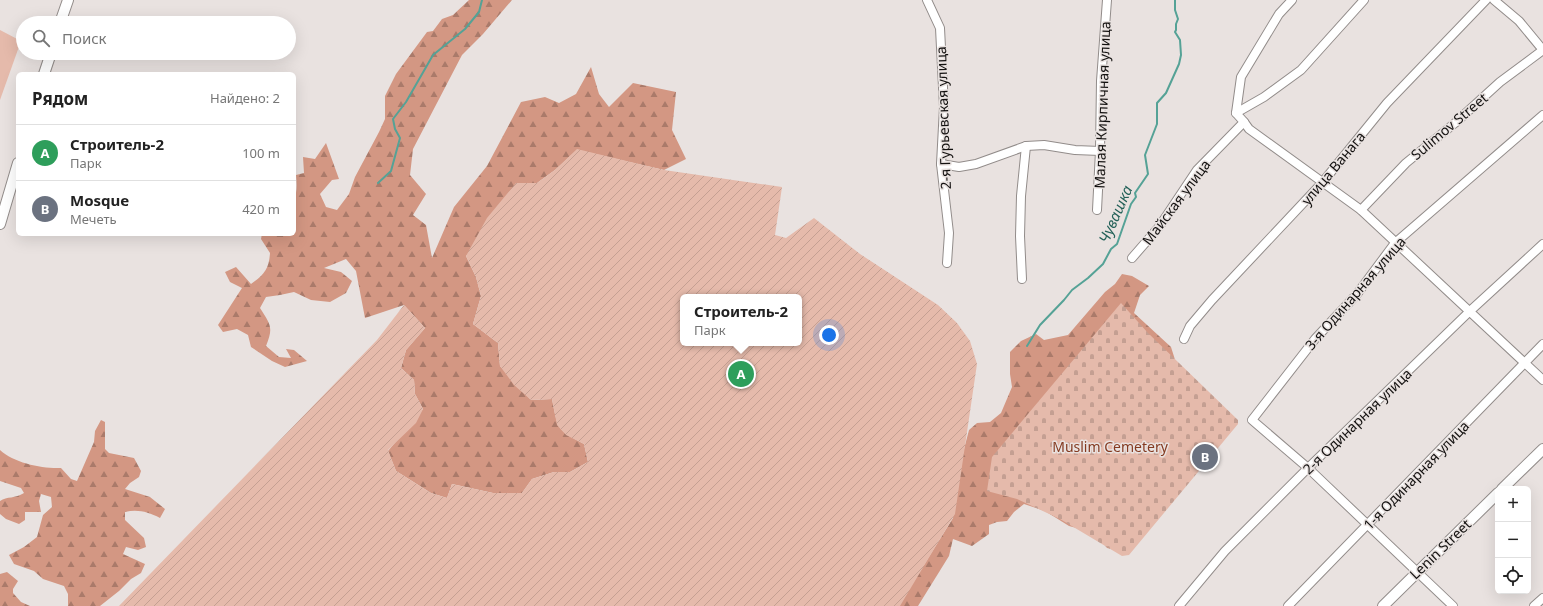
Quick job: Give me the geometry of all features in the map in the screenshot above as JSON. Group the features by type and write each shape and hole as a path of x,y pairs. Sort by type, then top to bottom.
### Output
{"main road":[{"path":"62,16 68,0"},
{"path":"45,72 49,60"},
{"path":"0,224 16,170"},
{"path":"1505,486 1543,449"},
{"name":"Lenin Street","path":"1383,606 1495,496"}],"street":[{"name":"2-я Гурьевская улица","path":"927,0 940,28 944,107 942,164 949,233 947,263"},
{"name":"Малая Кирпичная улица","path":"1097,210 1101,81 1107,0"},
{"path":"1292,0 1279,14 1241,77 1236,113 1249,129 1361,210 1543,380"},
{"path":"1236,113 1264,97 1301,70 1364,0"},
{"name":"улица Ванага","path":"1184,339 1190,326 1212,300 1322,183 1387,103 1486,0"},
{"path":"1494,0 1519,21 1543,50"},
{"name":"Sulimov Street","path":"1361,210 1406,163 1455,123 1500,82 1543,50"},
{"name":"3-я Одинарная улица","path":"1308,468 1252,420 1315,339 1357,294 1395,243 1543,115"},
{"name":"Майская улица","path":"1132,258 1159,227 1198,170 1244,122"},
{"path":"942,164 959,167 976,164 1026,146 1044,145 1075,150 1100,151"},
{"path":"1022,279 1020,236 1026,146"},
{"name":"2-я Одинарная улица","path":"1178,606 1225,551 1308,468 1470,311 1543,244"},
{"name":"1-я Одинарная улица","path":"1288,606 1543,344"},
{"path":"1308,468 1367,526 1418,571 1452,606"},
{"path":"1534,606 1543,598"}],"green space":[{"path":"469,0 512,0 483,34 462,55 413,149 410,175 426,194 413,215 426,225 432,258 454,207 487,166 521,102 545,97 559,103 576,94 591,67 599,94 609,107 633,83 676,92 672,130 686,159 664,170 577,150 555,170 537,183 466,256 476,277 481,296 473,324 498,343 500,366 531,400 552,399 557,422 563,431 584,444 588,462 570,472 554,472 532,479 522,493 493,493 452,484 447,498 431,493 396,471 388,451 423,409 415,394 414,380 401,368 406,350 425,328 404,305 365,318 356,271 346,259 324,268 341,272 352,281 346,293 330,302 311,300 294,292 266,297 260,308 270,326 270,334 266,346 279,357 291,358 286,349 294,350 307,361 285,367 272,361 251,347 248,335 237,329 223,332 218,325 242,288 230,282 225,272 236,267 251,284 265,271 268,263 270,253 261,239 262,236 296,236 296,175 304,173 303,157 315,159 326,143 339,179 332,180 320,194 326,207 337,210 349,194 355,177 385,119 385,96 396,74 427,32 433,31 442,19 453,15"},
{"path":"0,30 16,38 16,55 0,100"},
{"path":"577,149 664,170 782,187 775,235 786,238 814,218 860,254 938,305 957,323 970,341 977,364 955,514 900,606 119,606 377,340 404,305 425,328 406,350 401,368 414,380 415,394 423,409 416,423 388,450 396,471 431,493 447,498 452,484 493,493 522,493 532,479 554,472 570,472 588,462 584,444 566,435 557,425 552,399 531,400 514,385 500,366 498,343 473,324 481,296 476,277 466,256 487,218 516,183 537,183 555,170"},
{"name":"Muslim Cemetery","path":"1122,274 1132,276 1149,286 1140,295 1134,313 1171,347 1177,366 1120,551 1107,548 1099,538 1084,530 1069,526 1045,511 1024,504 1014,512 1007,521 989,525 989,534 972,546 953,539 949,556 918,606 897,606 953,518 963,453 969,430 977,423 990,422 1001,413 1012,387 1010,374 1010,352 1021,341 1036,334 1044,340 1068,335 1105,292 1115,284"},
{"name":"Muslim Cemetery","path":"1121,303 1148,333 1238,420 1238,424 1129,555 1122,556 1060,519 1017,499 987,491 992,457"},
{"path":"101,420 105,422 105,449 109,453 134,458 141,471 139,477 130,483 125,489 150,497 165,509 160,518 143,512 125,512 125,520 144,538 146,547 138,550 126,547 123,554 145,564 141,573 131,579 100,606 68,606 68,594 64,586 43,579 34,571 14,564 9,555 24,547 37,537 43,515 52,507 51,497 41,494 39,501 41,512 25,512 25,520 19,524 6,519 0,514 0,501 5,498 24,493 21,488 0,481 0,450 6,455 21,462 37,466 61,468 71,479 77,481 94,442 95,431"},
{"path":"7,572 18,581 13,589 13,593 21,602 30,606 0,606 0,574"}],"waterway":[{"path":"378,183 391,171 400,138 395,129 393,119 406,102 433,55 465,29 479,12 482,0"},
{"name":"Чувашка","path":"1027,346 1040,325 1072,290 1103,264 1111,249 1117,244 1131,204 1136,197 1135,193 1148,174 1145,155 1157,124 1157,103 1166,93 1179,64 1181,55 1180,40 1175,32 1178,19 1175,10 1175,0"}],"place":[{"name":"Строитель-2","path":"741,374"},
{"name":"Mosque","path":"1205,457"}]}
